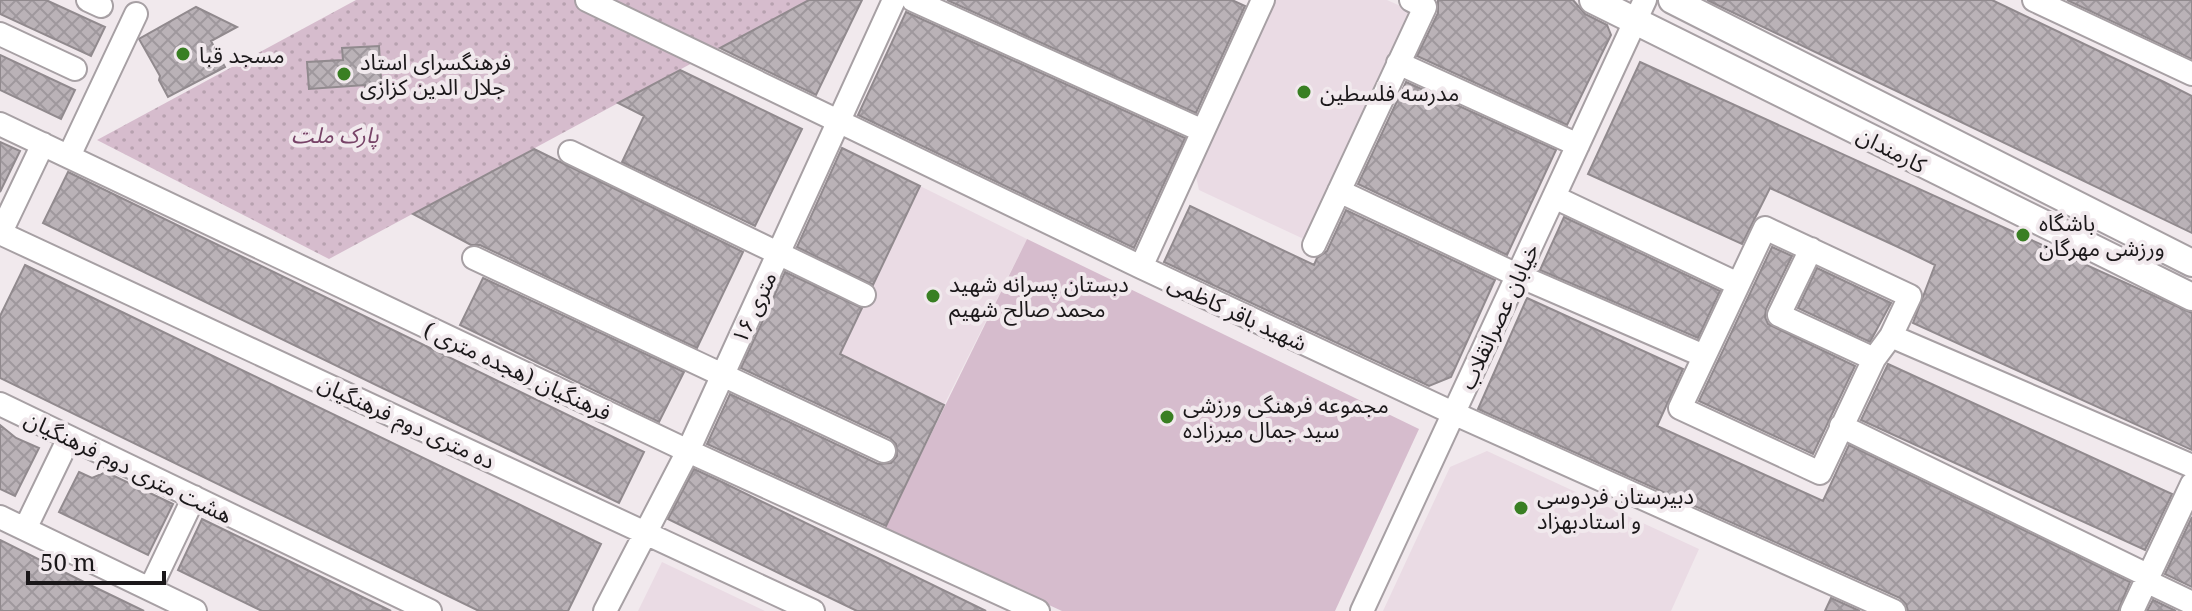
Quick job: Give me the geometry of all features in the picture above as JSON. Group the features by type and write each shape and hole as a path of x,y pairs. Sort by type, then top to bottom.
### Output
{"main road":[{"name":"کارمندان","path":"1593,0 1641,11 2192,297"},
{"name":"کارمندان","path":"1672,0 2192,263"}],"street":[{"name":"شهید باقر کاظمی","path":"587,0 1141,267 1453,413 1894,611"},
{"name":"۱۶ متری","path":"605,611 688,451 894,0"},
{"path":"913,0 1203,131"},
{"path":"1141,267 1262,0"},
{"path":"1314,245 1425,7 1411,0"},
{"path":"2034,0 2192,74"},
{"name":"خیابان عصرانقلاب","path":"1362,611 1641,11"},
{"path":"69,156 136,14"},
{"path":"0,34 75,69"},
{"path":"1398,63 1578,145"},
{"name":"فرهنگیان (هجده متری )","path":"0,124 688,451 1038,611"},
{"path":"0,233 43,144"},
{"path":"570,152 864,295"},
{"path":"1339,191 1517,275 1704,356"},
{"path":"1554,197 1738,284"},
{"path":"1765,228 1811,249 1910,296 1891,336 1874,359 1820,473 1680,408 1765,228"},
{"name":"ده متری دوم فرهنگیان","path":"0,233 813,611"},
{"path":"1811,249 1779,315 1874,359"},
{"path":"474,258 884,451"},
{"path":"1891,336 2192,466"},
{"name":"هشت متری دوم فرهنگیان","path":"0,404 430,611"},
{"path":"1841,426 2148,578 2192,603"},
{"path":"25,529 69,438"},
{"path":"2132,611 2192,484"},
{"path":"150,589 194,497"},
{"path":"0,517 187,609"}],"shaded area":[{"name":"مدرسه فلسطین","path":"1275,0 1387,0 1414,12 1308,241 1199,190 1195,172"},
{"name":"دبستان پسرانه شهید محمد صالح شهیم","path":"920,186 1027,239 944,405 840,354"},
{"name":"دبیرستان فردوسی و استادبهزاد","path":"1487,451 1699,549 1671,611 1383,611 1450,467"},
{"path":"662,562 765,611 638,611"}],"green space":[{"name":"پارک ملت","path":"356,0 809,0 329,259 97,140"},
{"name":"مجموعه فرهنگی ورزشی سید جمال میرزاده","path":"1027,239 1419,429 1335,611 1062,611 884,530"}],"building":[{"path":"0,0 46,0 105,27 91,56 0,14"},
{"path":"809,0 862,0 816,95 720,48"},
{"path":"947,0 1232,0 1245,6 1196,113"},
{"path":"1438,0 1573,0 1585,14 1607,25 1611,35 1567,125 1417,56 1438,13"},
{"path":"1707,0 1992,0 2164,82 2192,96 2192,233"},
{"path":"2067,0 2192,0 2192,59"},
{"name":"مسجد قبا","path":"196,7 237,27 211,41 225,67 168,97 139,39"},
{"path":"906,12 1185,138 1134,248 858,115"},
{"name":"فرهنگسرای استاد جلال الدین کزازی","path":"379,46 382,96 366,96 365,85 309,89 307,62 343,60 342,48"},
{"path":"0,55 75,90 61,119 0,90"},
{"path":"1640,62 2192,313 2192,450 1913,323 1935,265 1770,188 1742,244 1588,174"},
{"path":"680,70 802,129 755,226 622,162 644,116 618,103"},
{"path":"1406,82 1556,150 1507,255 1358,184"},
{"path":"0,142 20,151 0,192"},
{"path":"842,148 920,186 873,285 797,247"},
{"path":"534,149 743,252 697,348 480,245 471,245 413,214"},
{"path":"68,172 644,452 619,503 43,223"},
{"path":"1190,206 1314,265 1317,258 1327,251 1346,210 1495,280 1451,377 1429,386 1164,262"},
{"path":"1564,217 1720,291 1698,338 1540,270"},
{"path":"1772,247 1792,256 1766,309 1768,324 1855,366 1813,454 1699,401"},
{"path":"25,265 601,544 568,611 479,611 0,378 0,316"},
{"path":"1817,268 1891,303 1870,342 1798,308"},
{"path":"785,272 862,308 840,354 944,405 886,526 707,444 730,394 878,464 891,463 897,456 896,444 890,438 741,368"},
{"path":"483,278 684,372 659,422 460,325"},
{"path":"1527,298 1683,369 1657,426 1823,501 1849,445 2130,582 2118,611 1908,611 1900,598 1478,409"},
{"path":"1888,364 2172,494 2145,550 1861,420"},
{"path":"0,425 16,438 39,448 15,496 0,489"},
{"path":"694,469 986,611 857,611 793,580 668,519"},
{"path":"79,472 92,478 106,472 173,504 148,555 59,512"},
{"path":"2192,517 2192,587 2165,574"},
{"path":"202,519 391,611 262,611 178,570"},
{"path":"0,540 84,582 144,611 0,611"},
{"path":"1831,598 1860,611 1825,611"},
{"path":"2153,600 2176,611 2147,611"}],"place":[{"name":"مسجد قبا","path":"183,54"},
{"name":"فرهنگسرای استاد جلال الدین کزازی","path":"344,74"},
{"name":"مدرسه فلسطین","path":"1304,92"},
{"name":"باشگاه ورزشی مهرگان","path":"2023,235"},
{"name":"دبستان پسرانه شهید محمد صالح شهیم","path":"933,296"},
{"name":"مجموعه فرهنگی ورزشی سید جمال میرزاده","path":"1167,417"},
{"name":"دبیرستان فردوسی و استادبهزاد","path":"1521,508"}]}
